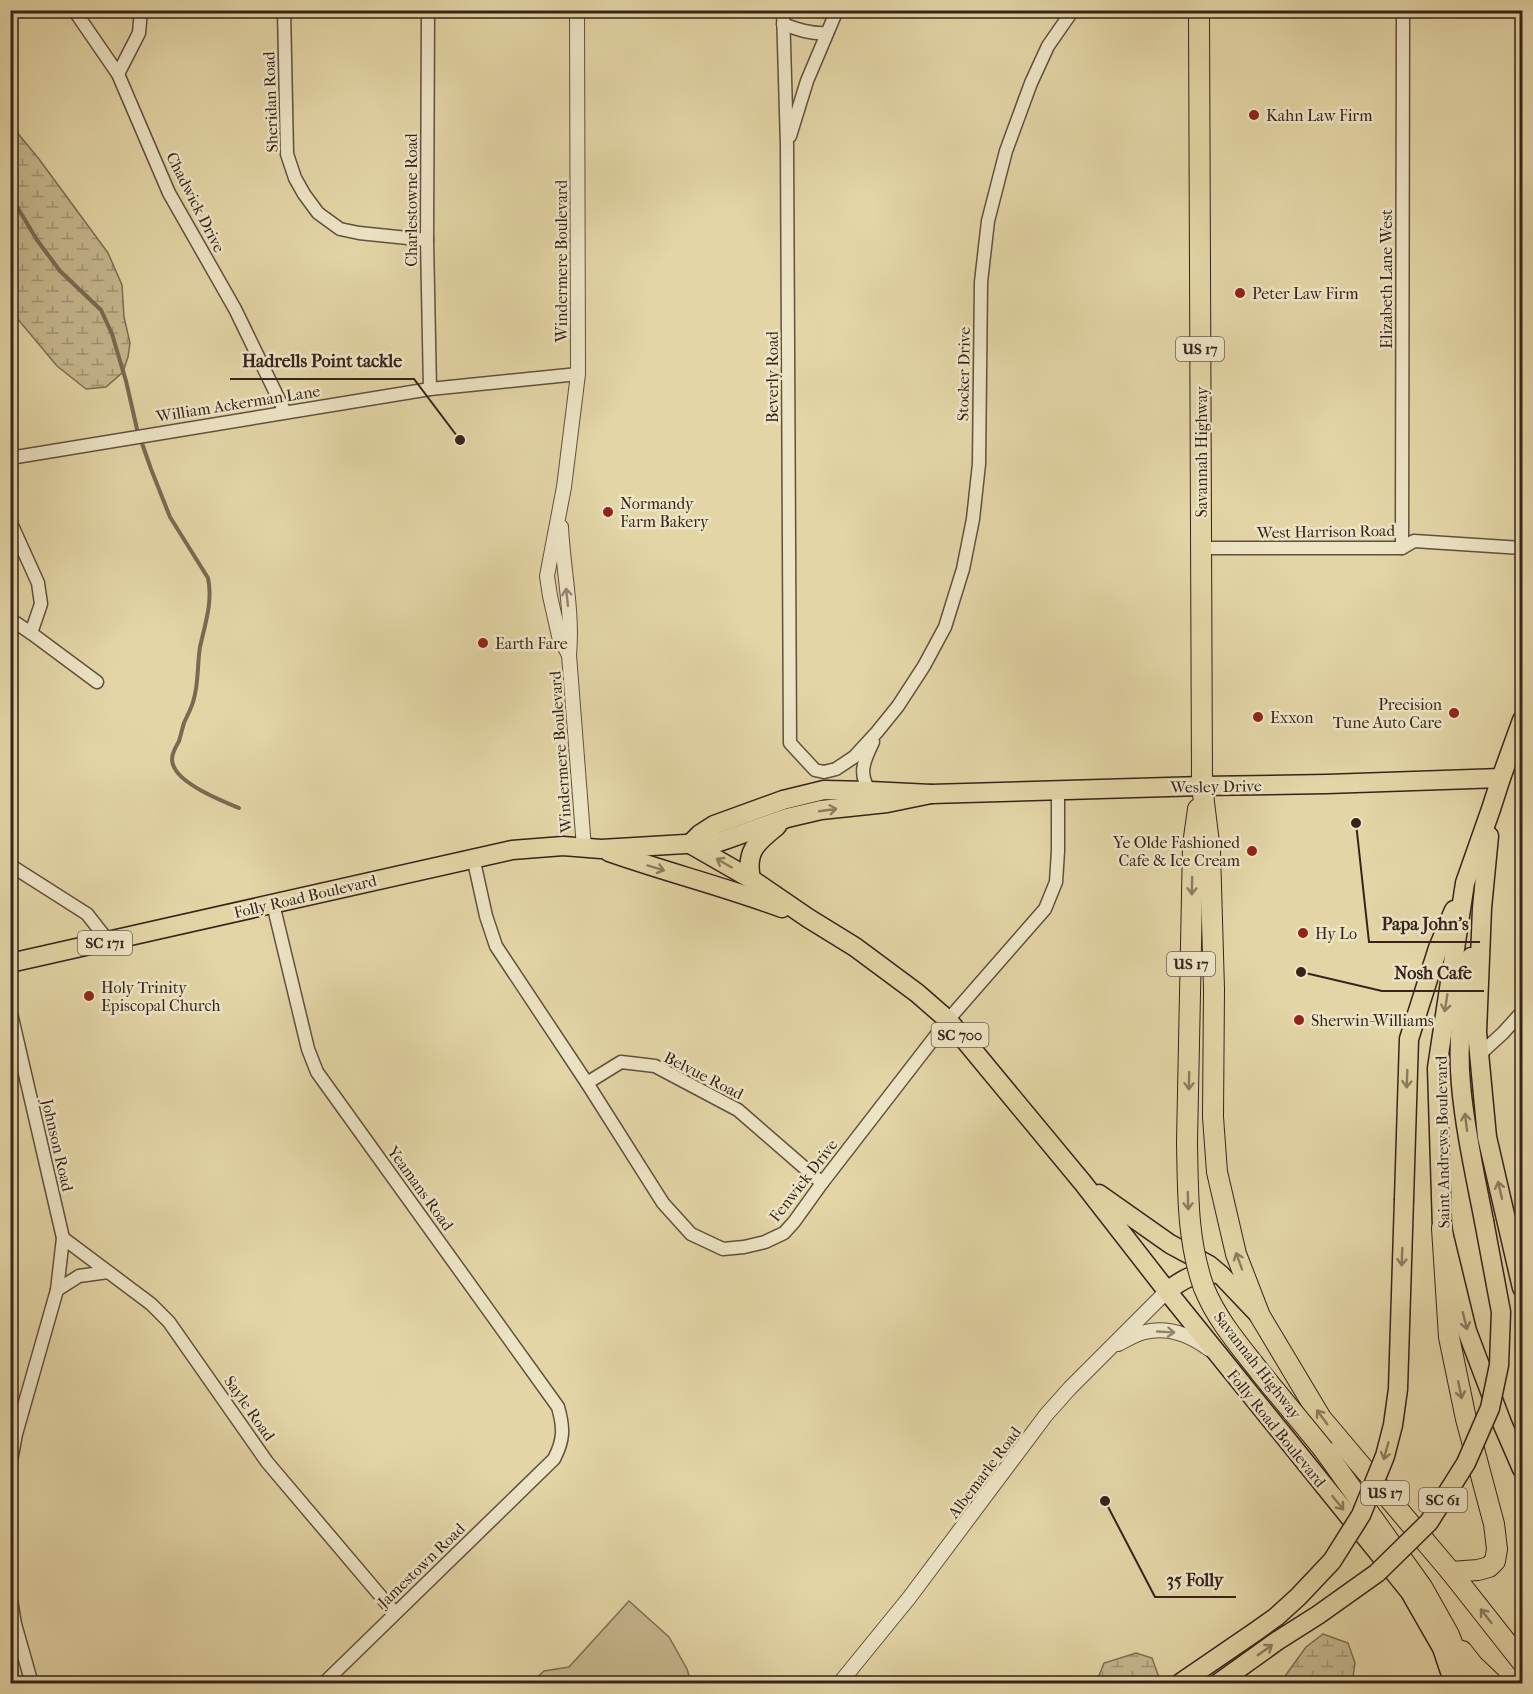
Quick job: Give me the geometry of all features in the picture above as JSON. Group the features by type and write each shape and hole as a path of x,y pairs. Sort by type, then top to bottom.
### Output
{"highway":[{"name":"Savannah Highway","path":"1199,10 1202,786 1210,851 1214,989 1213,1117 1217,1172 1236,1254 1260,1316 1322,1418 1451,1572 1522,1662"},
{"name":"Savannah Highway","path":"1202,786 1193,845 1187,1142 1188,1216 1204,1287 1214,1309 1235,1342 1324,1450 1422,1587 1449,1635 1468,1683"},
{"path":"1442,1228 1449,1337 1466,1419 1494,1524 1497,1549 1495,1561 1489,1567 1451,1572"},
{"path":"1449,1635 1473,1665 1493,1683"}],"main road":[{"name":"Saint Andrews Boulevard","path":"1522,720 1465,883 1437,1068 1442,1228 1467,1330 1522,1469"},
{"name":"Wesley Drive","path":"690,843 714,825 783,800 824,790 931,794 1501,778"},
{"name":"Wesley Drive","path":"690,843 719,842 787,818 821,810 931,794"},
{"name":"Saint Andrews Boulevard","path":"1491,809 1482,908 1477,1032 1487,1137 1522,1288"},
{"path":"751,879 749,855 756,844 787,818"},
{"name":"Folly Road Boulevard","path":"10,963 512,850 564,846 593,848 690,843 751,879 855,947 948,1020 1083,1183 1167,1291 1410,1592 1442,1648 1454,1683"},
{"name":"Folly Road Boulevard","path":"593,848 753,897 808,918"},
{"name":"SC 61","path":"1179,1683 1276,1617 1332,1561 1361,1515 1385,1456 1398,1389 1408,1039 1438,948 1465,883"},
{"name":"SC 61","path":"1217,1683 1377,1573 1430,1522 1466,1463 1490,1408 1499,1365 1501,1312 1468,1141 1461,1083 1460,1026 1466,982 1482,908"},
{"name":"Folly Road Boulevard","path":"1083,1183 1170,1244 1209,1265 1260,1316"},
{"path":"1167,1291 1185,1278 1203,1273 1221,1275"}],"street":[{"name":"Chadwick Drive","path":"74,10 118,74 169,193 235,309 285,412"},
{"path":"118,74 139,33 141,10"},
{"name":"Sheridan Road","path":"284,10 287,154 295,178 304,194 318,213 340,229 427,240"},
{"name":"Charlestowne Road","path":"428,10 427,240 430,389"},
{"name":"Windermere Boulevard","path":"569,655 559,636 547,576 561,509 578,374 577,10"},
{"name":"Beverly Road","path":"783,10 787,146 790,743"},
{"path":"787,146 807,81 837,10"},
{"name":"Stocker Drive","path":"790,743 814,770 824,772 836,769 854,757 898,706 924,666 945,627 963,570 973,519 979,464 981,282 988,221 1006,151 1031,83 1048,46 1073,10"},
{"name":"Elizabeth Lane West","path":"1402,548 1403,10"},
{"path":"783,24 815,34 827,33"},
{"name":"William Ackerman Lane","path":"10,458 430,389 578,374"},
{"name":"Windermere Boulevard","path":"561,509 562,557 571,632 569,655 593,848"},
{"path":"10,520 38,583 41,604 31,633"},
{"name":"West Harrison Road","path":"1201,548 1402,548 1414,541 1522,548"},
{"path":"10,619 97,682"},
{"name":"Stocker Drive","path":"870,790 864,783 863,764 877,732"},
{"name":"Fenwick Drive","path":"473,857 486,916 496,946 663,1203 691,1234 723,1249 744,1247 765,1242 784,1233 794,1222 948,1020 1045,909 1056,882 1058,790"},
{"path":"10,865 87,914 109,942"},
{"name":"Yeamans Road","path":"273,904 308,1049 317,1072 558,1407 563,1422 561,1445 554,1459 542,1471"},
{"name":"Johnson Road","path":"10,1008 63,1238 57,1290 16,1434 10,1466"},
{"path":"1479,1055 1522,1012"},
{"path":"1477,1032 1503,1033"},
{"name":"Belvue Road","path":"587,1083 621,1062 655,1066 738,1110 822,1183"},
{"name":"Sayle Road","path":"63,1238 151,1304 169,1322 267,1462 395,1613"},
{"path":"57,1290 79,1276 108,1272"},
{"name":"Albemarle Road","path":"839,1683 909,1598 1046,1415 1167,1291"},
{"path":"1110,1347 1145,1332 1164,1331 1184,1334 1222,1359"},
{"name":"Jamestown Road","path":"323,1683 542,1471"},
{"path":"10,1594 15,1624 32,1683"}],"green space":[{"path":"11,125 108,253 122,285 124,317 130,343 128,357 123,372 106,387 86,389 57,366 11,311"},
{"path":"629,1601 669,1637 687,1669 691,1683 531,1683 544,1671 569,1667"},
{"path":"1323,1634 1348,1643 1355,1663 1352,1683 1280,1683 1306,1647"},
{"path":"1136,1653 1152,1658 1161,1683 1096,1683 1104,1663"}],"waterway":[{"path":"10,195 37,240 60,271 101,310 112,334 137,429 170,517 208,578 209,604 200,647 195,695 172,760 178,774 185,780 203,792 239,808"}],"place":[{"name":"Kahn Law Firm","path":"1254,115"},
{"name":"Peter Law Firm","path":"1240,293"},
{"name":"Hadrells Point tackle","path":"460,440"},
{"name":"Normandy Farm Bakery","path":"608,512"},
{"name":"Earth Fare","path":"483,643"},
{"name":"Precision Tune Auto Care","path":"1454,713"},
{"name":"Exxon","path":"1258,717"},
{"name":"Papa John's","path":"1356,823"},
{"name":"Ye Olde Fashioned Cafe & Ice Cream","path":"1252,851"},
{"name":"Hy Lo","path":"1303,933"},
{"name":"Nosh Cafe","path":"1301,972"},
{"name":"Holy Trinity Episcopal Church","path":"89,996"},
{"name":"Sherwin-Williams","path":"1299,1020"},
{"name":"35 Folly","path":"1105,1501"}]}
